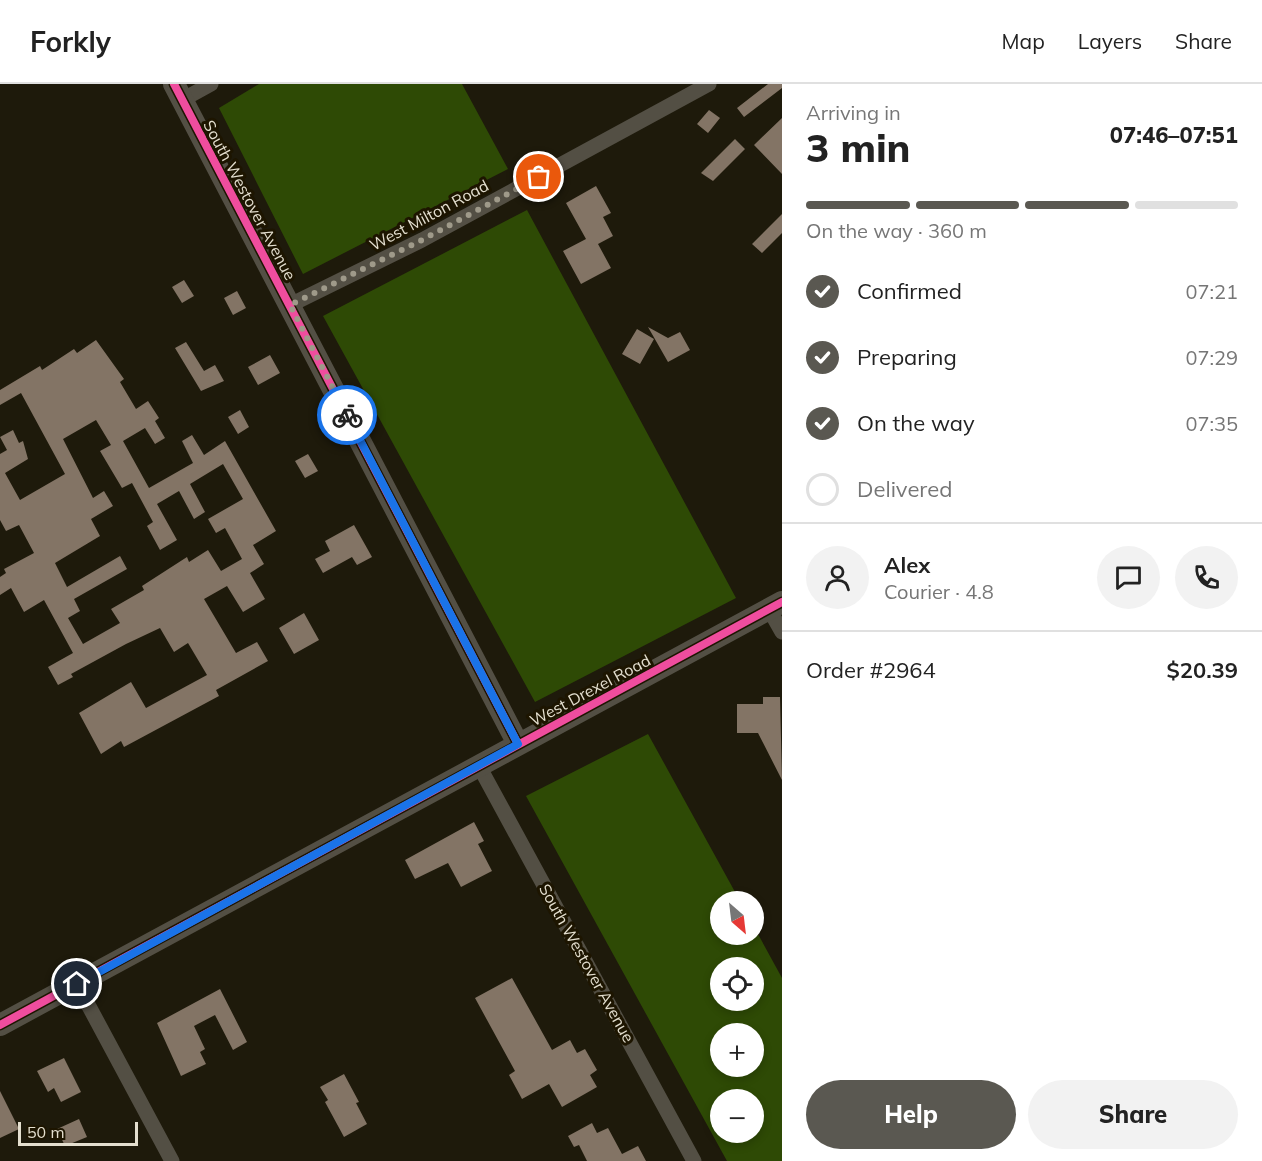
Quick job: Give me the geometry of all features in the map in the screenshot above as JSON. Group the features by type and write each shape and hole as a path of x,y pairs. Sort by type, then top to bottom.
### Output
{"street":[{"path":"178,92 211,84"},
{"name":"West Milton Road","path":"290,305 422,240 709,84"},
{"name":"South Westover Avenue","path":"178,92 518,744"},
{"path":"776,605 782,632"},
{"name":"West Drexel Road","path":"0,1025 776,605"},
{"name":"South Westover Avenue","path":"479,766 694,1161"},
{"path":"77,984 172,1161"}],"green space":[{"path":"259,84 462,84 508,169 303,274 219,108"},
{"path":"527,210 736,598 535,702 323,316"},
{"path":"648,734 734,891 710,891 710,945 764,945 782,978 782,1161 727,1161 717,1143 764,1143 764,1089 710,1089 710,1130 526,796"}],"building":[{"path":"768,84 782,84 782,88 744,117 737,108"},
{"path":"709,110 720,118 708,133 697,124"},
{"path":"782,118 782,174 754,145"},
{"path":"735,139 745,149 713,181 701,173"},
{"path":"596,186 611,213 603,217 613,236 598,244 611,268 581,284 563,251 586,239 566,203"},
{"path":"782,214 782,233 762,253 752,244"},
{"path":"184,280 194,296 182,303 172,287"},
{"path":"237,291 246,308 233,315 224,298"},
{"path":"648,327 668,338 680,332 690,350 668,362"},
{"path":"637,329 654,339 640,364 622,354"},
{"path":"96,340 124,379 120,382 136,409 148,401 159,418 155,421 165,438 155,444 145,428 123,441 149,488 193,463 182,441 192,435 204,455 225,441 276,531 253,545 264,564 250,573 265,599 243,612 227,586 204,599 236,653 257,642 268,661 216,690 219,696 124,747 121,741 101,754 79,713 131,682 146,708 207,675 188,643 174,652 160,628 71,674 73,677 58,685 48,667 73,653 44,600 24,612 11,588 0,595 0,577 6,573 4,569 34,553 19,525 6,531 0,520 0,454 7,450 0,437 13,430 19,443 23,441 28,459 5,473 20,500 65,474 21,393 0,405 0,390 40,366 42,370 74,349 77,353","holes":["96,420 111,445 100,451 122,488 132,483 153,522 147,526 160,550 177,540 157,504 179,491 194,519 205,512 190,484 223,464 243,499 208,519 216,533 225,528 242,559 221,571 208,550 189,562 187,557 142,586 144,590 111,609 120,623 83,644 68,618 80,611 74,599 127,569 120,556 67,587 55,563 100,536 91,519 113,506 104,491 93,498 63,439"]},
{"path":"186,342 204,371 215,365 224,381 201,391 175,348"},
{"path":"270,355 280,373 258,385 248,367"},
{"path":"240,410 249,427 238,434 228,417"},
{"path":"308,454 318,471 305,478 295,461"},
{"path":"354,525 372,557 357,565 352,557 323,573 315,559 330,551 325,541"},
{"path":"304,613 319,640 294,654 279,628"},
{"path":"763,697 780,697 782,780 758,733 737,733 737,704 763,704"},
{"path":"474,822 484,841 478,844 492,871 461,887 448,863 415,879 405,860"},
{"path":"512,978 552,1050 570,1040 577,1053 585,1049 597,1070 590,1075 597,1087 562,1107 549,1084 522,1099 509,1075 515,1071 475,998"},
{"path":"220,989 247,1042 233,1050 215,1015 194,1026 205,1049 200,1052 206,1064 181,1076 157,1023"},
{"path":"64,1058 81,1092 61,1102 54,1088 48,1092 37,1071"},
{"path":"344,1074 359,1102 356,1103 367,1124 344,1137 325,1102 328,1100 320,1087"},
{"path":"0,1091 19,1129 0,1138"},
{"path":"79,1119 87,1137 65,1146 57,1129"},
{"path":"592,1123 597,1133 608,1128 622,1154 638,1146 646,1161 587,1161 579,1145 574,1147 568,1136"}],"cycle path":[{"path":"174,84 518,744"},
{"path":"0,1025 782,602"}],"way so far":[{"path":"347,415 290,305 422,240 539,177"}],"route":[{"path":"77,984 518,744 347,415"}]}
